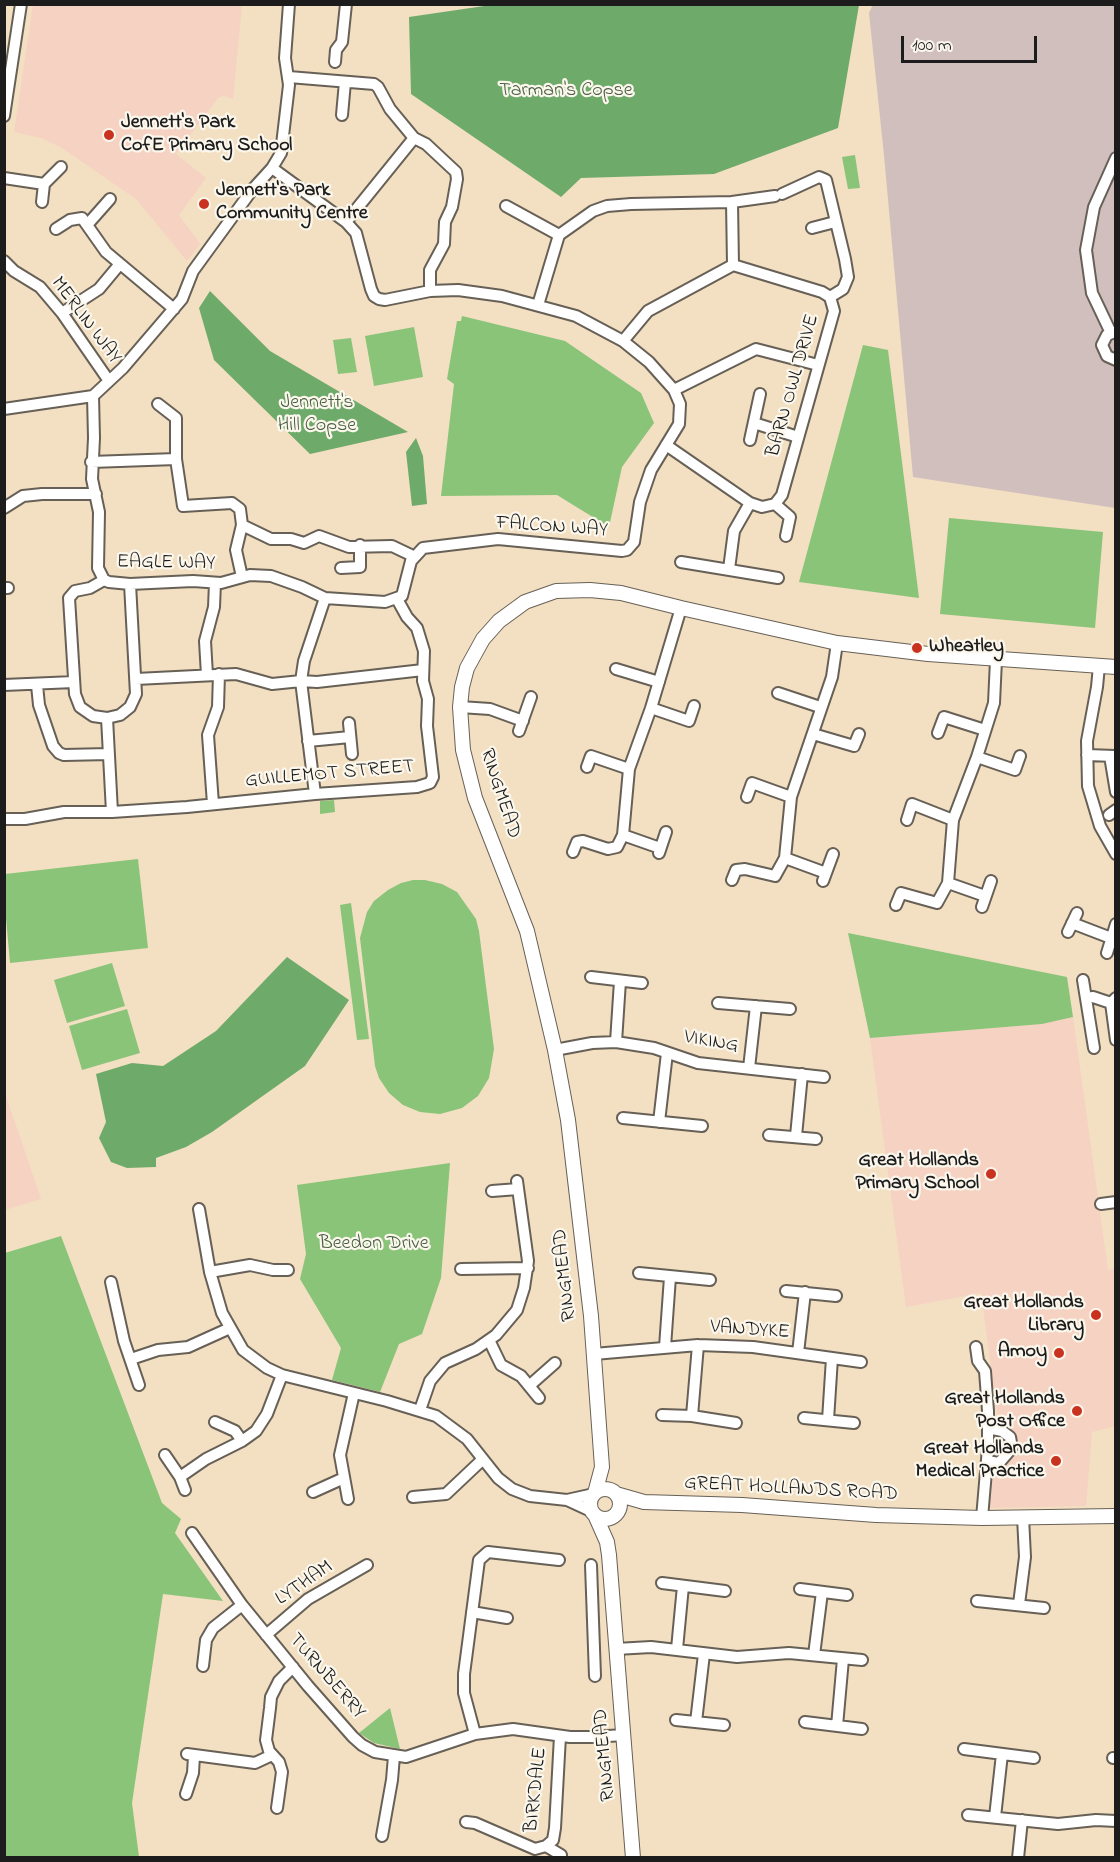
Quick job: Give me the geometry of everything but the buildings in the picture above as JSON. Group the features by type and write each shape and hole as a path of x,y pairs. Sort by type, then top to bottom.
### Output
{"street":[{"path":"4,116 9,55 21,4"},
{"path":"4,409 93,396 123,368 182,299 193,272 281,153 289,77 285,58 289,4"},
{"path":"335,62 336,50 342,42 346,4"},
{"path":"289,77 374,84 390,109 414,138 426,144 456,172 452,207 445,222 444,244 430,270 430,291"},
{"path":"342,115 345,82"},
{"path":"346,222 414,138"},
{"path":"1116,158 1094,207 1086,250 1092,293 1113,333 1105,338 1103,349 1107,356 1116,360"},
{"path":"42,202 44,184 61,167"},
{"name":"FALCON WAY","path":"272,168 346,222 356,232 374,296 385,300 430,291 478,291 576,316 623,341 649,362 674,390 680,404 680,424 651,470 640,502 634,542 627,550 498,539 423,548 413,556"},
{"path":"538,305 559,235 593,211 607,206 732,202 778,195 819,177 826,180 848,277 843,289 830,297"},
{"path":"4,178 44,184"},
{"path":"87,225 110,199"},
{"path":"623,341 648,311 733,265 732,202"},
{"path":"506,206 559,235"},
{"path":"56,229 70,220 82,218 106,252 119,265 174,309"},
{"path":"812,228 835,222"},
{"name":"MERLIN WAY","path":"4,261 14,271 40,287 62,313 109,381"},
{"path":"62,313 99,289 119,265"},
{"name":"BARN OWL DRIVE","path":"733,265 822,292 830,297 834,310 782,495 775,504"},
{"path":"674,390 756,349 818,365"},
{"path":"750,440 760,394"},
{"name":"EAGLE WAY","path":"93,396 92,479 99,512 98,568 104,580 114,584 130,585 193,581 226,583 242,577 271,576 325,598 385,602 397,599"},
{"path":"158,404 176,418 176,459 183,506 232,503 240,509 242,525 236,550 242,577"},
{"path":"754,423 798,437"},
{"path":"666,445 750,503 762,507 775,504 790,517 786,536"},
{"path":"92,462 176,459"},
{"path":"5,506 23,496 96,494"},
{"path":"729,569 734,531 750,503"},
{"path":"242,525 271,538 291,539 303,543 319,537 349,547 392,546 413,556 402,596 397,599"},
{"path":"341,568 360,567 360,545"},
{"path":"681,562 778,578"},
{"path":"104,580 90,588 79,589 70,595 75,694 80,707 93,716 106,718 120,715 130,707 136,694 130,585"},
{"path":"207,675 205,641 214,607 215,582"},
{"name":"RINGMEAD","path":"594,1493 602,1467 594,1354 587,1275 567,1120 555,1050 543,991 527,931 476,798 463,750 460,707 467,668 483,639 499,621 525,602 556,591 590,590 621,593 837,643 996,660 1116,667"},
{"path":"315,794 301,681 304,661 325,598"},
{"name":"GUILLEMOT STREET","path":"4,819 25,819 64,812 112,812 417,787 430,783 433,777 427,726 428,699 423,681 424,655 419,633 397,599"},
{"path":"573,852 577,842 582,841 608,849 617,847 623,835 629,769 651,708 681,608"},
{"path":"732,880 736,870 745,869 775,876 785,858 791,797 832,677 837,643"},
{"path":"897,905 901,893 937,903 948,883 953,820 977,757 994,703 996,660"},
{"path":"1099,666 1087,755 1089,786 1100,826 1116,854"},
{"path":"616,669 659,682"},
{"path":"136,679 240,674 273,684 317,682 423,670"},
{"path":"213,804 208,735 218,707 219,674"},
{"path":"4,685 74,682"},
{"path":"37,685 39,705 54,746 59,753 64,755 109,754"},
{"path":"778,693 820,707"},
{"path":"460,707 490,709 521,726 531,697"},
{"path":"651,708 689,721 694,706"},
{"path":"938,733 944,717 985,730"},
{"path":"106,718 112,812"},
{"path":"349,723 352,754"},
{"path":"813,734 854,746 859,734"},
{"path":"308,741 350,737"},
{"path":"1087,755 1113,756 1116,792"},
{"path":"587,767 591,756 629,769"},
{"path":"977,757 1015,770 1020,756"},
{"path":"747,797 752,783 791,797"},
{"path":"907,820 912,804 953,820"},
{"path":"623,835 659,850 666,832"},
{"path":"785,858 825,877 833,854"},
{"path":"948,883 984,901 991,881"},
{"path":"1072,923 1111,938"},
{"path":"1107,953 1116,924"},
{"path":"591,977 642,983"},
{"path":"1083,980 1094,1048"},
{"path":"616,1042 620,981"},
{"path":"1086,998 1113,1001 1116,1040"},
{"name":"VIKING","path":"718,1003 790,1009"},
{"name":"VIKING","path":"749,1068 756,1006"},
{"name":"VIKING","path":"555,1050 592,1043 616,1042 654,1048 698,1063 824,1077"},
{"name":"VIKING","path":"660,1122 667,1053"},
{"path":"796,1136 802,1074"},
{"path":"623,1118 702,1126"},
{"path":"769,1135 816,1139"},
{"path":"420,1410 430,1381 445,1363 476,1349 496,1335 517,1310 528,1268 517,1185 492,1191"},
{"path":"1101,1204 1116,1202"},
{"path":"199,1209 210,1272 222,1313 243,1350 267,1368 282,1375 436,1416 467,1439 498,1478 512,1489 530,1496 567,1500 604,1489 615,1492 620,1503 616,1514 608,1518 594,1514 567,1500"},
{"path":"210,1272 250,1264 272,1275 288,1270"},
{"path":"461,1269 528,1268"},
{"path":"639,1273 710,1280"},
{"path":"665,1347 670,1277"},
{"path":"111,1282 124,1341 139,1385"},
{"path":"786,1291 836,1296"},
{"name":"VANDYKE","path":"798,1353 805,1293"},
{"path":"130,1359 158,1350 188,1347 230,1328"},
{"path":"489,1340 501,1365 521,1376 539,1398"},
{"name":"VANDYKE","path":"594,1354 698,1345 753,1347 861,1362"},
{"name":"VANDYKE","path":"692,1416 698,1345"},
{"path":"976,1347 978,1361 985,1371 988,1428 982,1518"},
{"path":"828,1420 832,1358"},
{"path":"529,1386 555,1363"},
{"path":"180,1477 255,1431 267,1414 282,1375"},
{"path":"348,1498 340,1455 354,1393"},
{"path":"662,1414 736,1423"},
{"path":"804,1418 854,1423"},
{"path":"215,1422 235,1431 242,1441"},
{"path":"987,1461 999,1463 1012,1448 1010,1437 1002,1431 988,1428"},
{"path":"165,1455 180,1477 184,1490"},
{"path":"413,1497 446,1494 482,1460"},
{"name":"RINGMEAD","path":"602,1467 615,1492"},
{"path":"314,1492 344,1478"},
{"name":"GREAT HOLLANDS ROAD","path":"615,1492 644,1502 742,1505 876,1515 982,1518 1116,1516"},
{"path":"594,1493 590,1503 594,1514"},
{"name":"GREAT HOLLANDS ROAD","path":"616,1514 644,1502"},
{"name":"RINGMEAD","path":"594,1514 607,1542 633,1857"},
{"name":"RINGMEAD","path":"607,1542 616,1514"},
{"path":"1019,1604 1025,1557 1023,1517"},
{"name":"TURNBERRY","path":"187,1547 195,1537 242,1605 266,1635 362,1745 375,1752 406,1757 475,1734 513,1729 560,1736 624,1735"},
{"path":"475,1734 464,1693 464,1674 479,1560 488,1552 559,1560"},
{"path":"591,1564 595,1676"},
{"name":"LYTHAM","path":"266,1635 308,1599 367,1566"},
{"path":"662,1583 725,1591"},
{"path":"677,1649 682,1586"},
{"path":"800,1589 847,1595"},
{"path":"814,1655 822,1592"},
{"path":"977,1600 1044,1608"},
{"path":"203,1666 207,1640 213,1628 242,1605"},
{"path":"472,1612 507,1617"},
{"path":"593,1625 614,1625"},
{"path":"616,1649 651,1647 736,1657 789,1653 862,1660"},
{"path":"696,1722 704,1654"},
{"path":"837,1726 843,1659"},
{"path":"277,1808 282,1772 279,1762 268,1751 266,1740 271,1696 279,1681 293,1667"},
{"path":"676,1720 724,1725"},
{"path":"805,1722 862,1729"},
{"name":"BIRKDALE","path":"466,1822 475,1823 535,1849 546,1846 553,1840 560,1736"},
{"path":"964,1749 1034,1758"},
{"path":"995,1816 1002,1754"},
{"path":"186,1794 193,1773 190,1755 255,1763 272,1755"},
{"path":"382,1836 394,1756"},
{"path":"968,1815 1058,1824 1096,1820 1116,1821"},
{"path":"1018,1857 1022,1820"},
{"name":"BIRKDALE","path":"546,1846 561,1855"}],"shaded area":[{"path":"873,4 1115,5 1115,508 913,477 869,13"},
{"name":"Jennett's Park CofE Primary School","path":"33,5 242,5 233,99 224,96 218,98 176,154 206,178 179,215 200,244 187,261 136,199 62,148 41,138 14,132"},
{"name":"Great Hollands Primary School","path":"1073,1017 1108,1270 1116,1268 1115,1426 1092,1432 1086,1506 987,1508 998,1419 981,1293 906,1307 870,1038 1042,1024"},
{"path":"5,1093 41,1199 4,1210"}],"green space":[{"name":"Tarman's Copse","path":"491,5 859,5 838,128 714,174 581,178 561,197 411,94 409,17"},
{"path":"855,155 860,188 848,189 842,157"},
{"name":"Jennett's Hill Copse","path":"210,291 270,351 408,432 310,454 214,360 199,308"},
{"path":"462,316 565,341 641,393 654,423 622,467 609,527 557,495 441,496 454,384 447,379 457,321 461,321"},
{"path":"414,327 423,377 374,386 365,336"},
{"path":"351,338 357,372 338,374 333,340"},
{"path":"863,345 888,350 919,598 799,582"},
{"path":"416,438 423,456 427,504 412,506 406,452"},
{"path":"949,518 1103,532 1095,628 940,614"},
{"path":"334,800 335,812 320,814 320,801"},
{"path":"138,859 148,948 10,963 5,907 5,874"},
{"path":"413,880 442,884 457,892 476,919 494,1049 489,1078 478,1096 462,1108 440,1114 420,1112 403,1105 389,1093 379,1078 375,1066 360,938 367,912 374,901 401,883"},
{"path":"351,903 369,1039 357,1040 340,905"},
{"path":"848,933 1067,977 1073,1017 1042,1024 870,1038"},
{"path":"287,957 349,1000 305,1066 212,1132 186,1147 156,1158 156,1167 127,1168 111,1162 99,1138 106,1122 96,1074 132,1063 163,1066 216,1031"},
{"path":"112,963 125,1006 67,1023 54,980"},
{"path":"127,1009 140,1053 82,1070 69,1026"},
{"name":"Beedon Drive","path":"450,1163 441,1278 422,1334 399,1344 380,1392 332,1380 341,1348 300,1279 306,1254 297,1185"},
{"path":"61,1236 162,1503 181,1519 175,1533 223,1601 163,1594 132,1803 139,1857 5,1857 5,1253"},
{"path":"390,1708 400,1749 374,1743 359,1733"}],"place":[{"name":"Jennett's Park CofE Primary School","path":"109,135"},
{"name":"Jennett's Park Community Centre","path":"204,204"},
{"name":"Wheatley","path":"917,648"},
{"name":"Great Hollands Primary School","path":"991,1174"},
{"name":"Great Hollands Library","path":"1096,1315"},
{"name":"Amoy","path":"1059,1353"},
{"name":"Great Hollands Post Office","path":"1077,1411"},
{"name":"Great Hollands Medical Practice","path":"1056,1461"}]}
